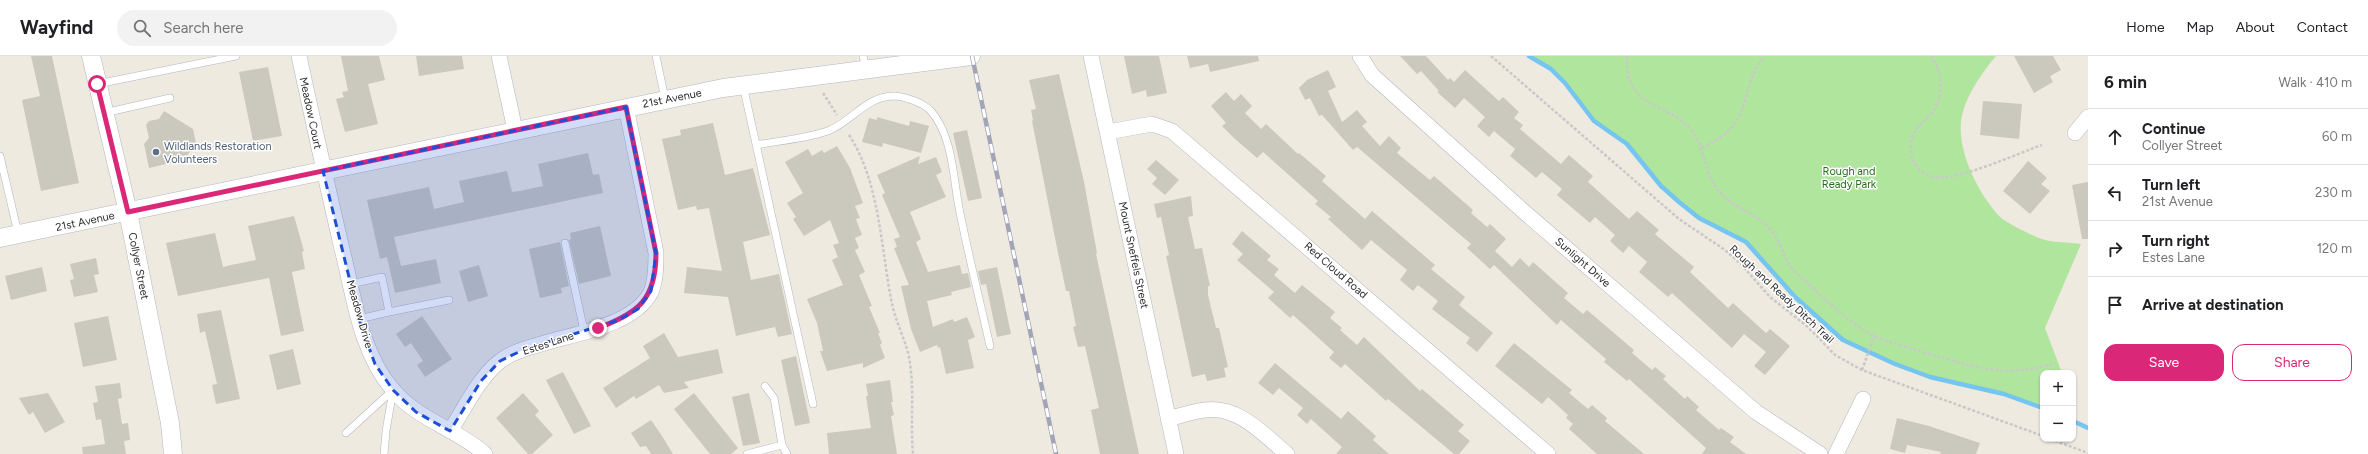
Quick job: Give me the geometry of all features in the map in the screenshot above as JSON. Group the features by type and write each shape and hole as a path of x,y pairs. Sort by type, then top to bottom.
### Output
{"street":[{"name":"Collyer Street","path":"91,56 128,212 170,423 174,454"},
{"name":"Meadow Court","path":"299,56 323,171"},
{"path":"499,56 515,130"},
{"name":"21st Avenue","path":"0,238 665,99 865,63 971,56"},
{"name":"Mount Sneffels Street","path":"1091,56 1176,454"},
{"name":"Sunlight Drive","path":"1360,56 1372,75 1654,324 1756,412 1820,454"},
{"name":"Estes Lane","path":"450,431 481,381 500,361 525,349 619,320 638,309 651,291 656,269 656,253 626,107"},
{"path":"2075,133 2088,117"},
{"name":"Red Cloud Road","path":"1108,132 1152,124 1172,130 1548,454"},
{"name":"Meadow Drive","path":"323,171 359,319 375,364 393,390 416,412 450,431 485,454"},
{"path":"1836,454 1863,399"},
{"path":"1168,418 1206,409 1225,410 1242,417 1287,454"}],"lane":[{"path":"97,84 236,56"},
{"path":"656,56 665,99"},
{"path":"743,85 813,404"},
{"path":"756,145 828,131 843,124 875,99 894,96 913,100 931,110 940,125 949,152 959,212 990,346"},
{"path":"104,113 170,98"},
{"path":"0,156 18,234"},
{"path":"565,243 584,332"},
{"path":"351,284 382,277 389,312"},
{"path":"359,319 448,300"},
{"path":"765,386 774,398 782,445 787,454"},
{"path":"346,433 393,390"},
{"path":"384,454 386,431 393,390"},
{"path":"747,454 782,445"}],"path":[{"name":"Rough and Ready Ditch Trail","path":"1491,56 1678,219 1726,250 1770,296 1808,327 1835,355 1862,370 2040,435"},
{"path":"1627,56 1629,78 1637,92 1651,105 1674,116 1686,124 1702,148 1710,178 1719,192 1732,204 1764,222 1776,238 1788,264 1794,271 1853,322 1874,336 1976,368 2017,371 2034,370 2056,362"},
{"path":"1702,148 1723,137 1736,124 1745,106 1753,77 1764,56"},
{"path":"1931,56 1937,67 1940,79 1939,99 1932,113 1914,132 1911,144 1914,163 1922,172 1939,178 1956,174 2042,145"},
{"path":"823,93 838,117"},
{"path":"849,134 864,159 874,200 892,305 909,356 913,402 914,454"},
{"path":"1862,370 1874,336"},
{"path":"2058,442 2088,453"}],"highlighted area":[{"path":"626,107 656,253 651,291 638,309 619,320 525,349 500,361 481,381 450,431 416,412 393,390 375,364 361,326 323,171"}],"green space":[{"name":"Rough and Ready Park","path":"1529,56 1996,56 1969,95 1961,122 1963,147 1971,173 1984,197 1999,216 2007,222 2042,239 2081,244 2045,328 2061,370 2040,370 2040,406 2004,394 1930,377 1895,364 1843,340 1795,297 1746,242 1699,218 1661,186 1627,144 1594,121 1565,83 1551,69"}],"building":[{"path":"31,56 52,56 79,183 41,191 22,100 40,96"},
{"path":"341,56 379,56 385,80 368,84 378,124 345,132 336,99 344,97 342,92 348,91"},
{"path":"416,56 462,56 464,69 419,76"},
{"path":"1124,56 1159,56 1167,93 1147,97 1146,90 1132,94"},
{"path":"1187,56 1258,56 1259,61 1210,72 1208,64 1190,68"},
{"path":"1400,56 1426,56 1448,80 1450,78 1454,82 1465,70 1499,101 1503,97 1519,112 1514,118 1523,125 1520,129 1561,164 1569,155 1593,176 1588,182 1629,219 1637,211 1659,230 1655,234 1694,267 1690,272 1728,308 1733,303 1766,333 1770,329 1790,346 1765,375 1754,366 1766,352 1744,334 1732,348 1672,293 1668,297 1639,272 1647,262 1629,246 1623,253 1610,241 1615,235 1595,217 1590,223 1557,195 1562,189 1542,172 1536,178 1510,156 1515,149 1494,131 1489,137 1477,126 1485,117 1464,98 1455,108 1437,92 1439,91 1421,71 1417,74"},
{"path":"2014,56 2053,56 2061,70 2050,76 2053,82 2034,93"},
{"path":"268,67 282,136 253,141 239,72"},
{"path":"1328,70 1336,87 1328,91 1342,122 1357,110 1367,122 1362,126 1380,146 1389,136 1401,148 1397,153 1430,180 1434,176 1473,210 1471,213 1487,227 1490,224 1506,239 1495,251 1512,267 1520,258 1529,267 1533,262 1568,293 1564,298 1583,314 1587,310 1634,350 1632,353 1652,370 1655,367 1666,376 1663,379 1685,399 1687,396 1699,407 1696,410 1719,430 1721,428 1734,437 1730,442 1746,454 1702,454 1706,448 1629,379 1627,381 1604,362 1606,359 1561,320 1557,325 1494,265 1490,269 1467,248 1471,244 1357,147 1353,150 1322,115 1319,116 1310,98 1305,100 1299,88 1307,80"},
{"path":"1059,74 1084,182 1096,254 1139,454 1100,454 1091,410 1099,408 1085,346 1078,347 1073,327 1076,326 1069,291 1066,291 1032,121 1031,110 1036,109 1029,80"},
{"path":"1226,92 1234,101 1241,94 1252,106 1245,113 1261,129 1266,124 1298,154 1299,153 1326,176 1322,181 1365,219 1372,211 1435,265 1431,269 1465,297 1459,305 1493,333 1477,352 1466,343 1470,338 1432,309 1438,301 1418,285 1413,291 1400,280 1407,270 1371,240 1362,250 1328,219 1331,217 1315,204 1318,201 1263,152 1257,158 1222,126 1226,123 1211,106"},
{"path":"1983,101 2022,104 2019,139 1980,135"},
{"path":"164,111 193,129 196,143 184,160 149,168 144,144 149,138 146,125 149,121 159,119"},
{"path":"877,117 909,126 910,121 929,126 921,153 883,143 882,147 862,142 869,118 877,120"},
{"path":"713,123 725,175 753,168 770,235 743,242 751,280 779,274 792,334 778,337 775,327 736,336 728,297 684,293 687,267 722,271 709,208 697,210 696,206 678,210 662,139 681,135 680,130"},
{"path":"967,130 982,198 968,201 953,133"},
{"path":"837,146 850,168 863,203 855,206 860,218 856,219 862,235 855,238 859,248 855,250 865,272 859,275 872,306 869,307 880,333 878,333 882,343 880,345 885,358 863,368 863,363 827,371 820,351 823,351 817,323 807,299 843,285 832,260 838,257 833,245 839,243 830,220 804,236 793,219 796,217 787,203 803,193 785,162 808,149 812,156 822,150 824,153"},
{"path":"588,153 593,175 599,174 603,193 394,237 401,266 436,259 441,283 395,293 387,257 380,259 367,200 429,187 434,209 464,202 459,181 507,171 512,192 520,191 543,186 538,164"},
{"path":"920,156 918,164 936,157 942,172 936,175 946,197 910,212 921,239 916,242 928,272 960,265 962,274 968,273 971,287 951,292 952,295 927,301 933,327 953,319 954,322 967,317 975,337 968,340 974,368 946,374 940,347 938,348 937,345 920,352 911,329 901,286 909,285 894,248 897,247 894,239 900,237 882,195 885,193 877,175"},
{"path":"1156,160 1179,180 1165,195 1152,184 1157,178 1147,169"},
{"path":"2028,161 2047,178 2041,184 2050,191 2030,214 2003,191"},
{"path":"2088,182 2088,239 2082,239 2072,185"},
{"path":"1191,196 1193,216 1188,217 1195,249 1202,248 1210,286 1208,286 1208,295 1216,328 1219,328 1228,367 1224,368 1226,377 1207,381 1205,374 1192,377 1166,256 1169,255 1161,217 1157,218 1154,204"},
{"path":"294,216 304,251 302,252 305,269 292,272 304,331 281,336 269,278 178,296 166,243 215,233 223,267 256,260 248,226"},
{"path":"600,226 611,276 579,284 569,240 571,239 570,233"},
{"path":"1242,231 1271,256 1267,260 1279,269 1274,275 1295,293 1302,285 1335,312 1330,318 1342,328 1340,330 1357,345 1364,337 1420,391 1422,389 1464,425 1458,431 1470,441 1459,454 1454,454 1388,399 1386,401 1345,364 1341,368 1329,358 1334,352 1293,315 1290,318 1268,298 1274,292 1237,260 1243,254 1232,244"},
{"path":"560,242 569,286 561,288 562,293 540,298 529,249"},
{"path":"96,258 99,274 94,275 98,292 74,297 70,280 74,279 70,264"},
{"path":"479,265 488,296 468,302 459,271"},
{"path":"42,267 47,291 11,300 5,276"},
{"path":"997,267 1011,334 997,337 986,284 981,285 978,271"},
{"path":"221,310 240,399 216,404 212,385 217,384 205,331 200,333 197,314"},
{"path":"108,316 117,360 83,367 74,323"},
{"path":"422,316 452,359 425,377 417,365 423,361 411,343 405,347 396,334"},
{"path":"664,333 678,357 718,349 723,373 684,382 689,388 664,393 659,385 636,399 634,396 616,408 603,388 650,358 643,346"},
{"path":"1514,343 1572,390 1569,393 1588,409 1592,405 1607,418 1605,421 1644,454 1597,454 1569,429 1573,424 1566,418 1568,415 1548,397 1542,404 1495,366"},
{"path":"293,349 301,384 277,390 269,355"},
{"path":"796,356 810,423 795,426 781,360"},
{"path":"1275,363 1341,419 1348,411 1376,436 1373,440 1389,454 1336,454 1342,447 1311,419 1307,424 1297,415 1303,408 1279,388 1273,395 1258,383"},
{"path":"563,372 591,426 574,434 546,380"},
{"path":"890,380 893,402 891,402 894,415 891,416 897,454 829,454 827,433 871,428 866,396 868,396 866,384"},
{"path":"120,383 122,398 118,399 122,424 128,423 130,440 124,441 126,454 83,454 82,447 105,444 101,419 96,420 93,403 98,402 95,386"},
{"path":"48,393 65,422 45,433 33,412 29,415 19,398"},
{"path":"523,393 539,411 535,415 553,435 532,454 528,454 496,418"},
{"path":"694,393 738,448 731,454 710,454 674,409"},
{"path":"749,393 760,443 743,446 732,397"},
{"path":"1897,418 1929,426 1980,443 1976,454 1940,454 1941,452 1907,445 1905,453 1890,449"},
{"path":"651,420 673,454 651,454 646,446 640,447 631,433"}],"waterway":[{"path":"1529,56 1551,69 1565,83 1594,121 1627,144 1661,186 1699,218 1746,242 1795,297 1843,340 1895,364 1930,377 2004,394 2040,407"},
{"path":"2076,422 2088,428"}],"railway":[{"path":"972,56 1056,454"}],"place":[{"name":"Wildlands Restoration Volunteers","path":"156,152"}],"route":[{"path":"97,84 128,212 626,107 656,253 656,269 651,291 638,309 619,320 598,328"}]}
